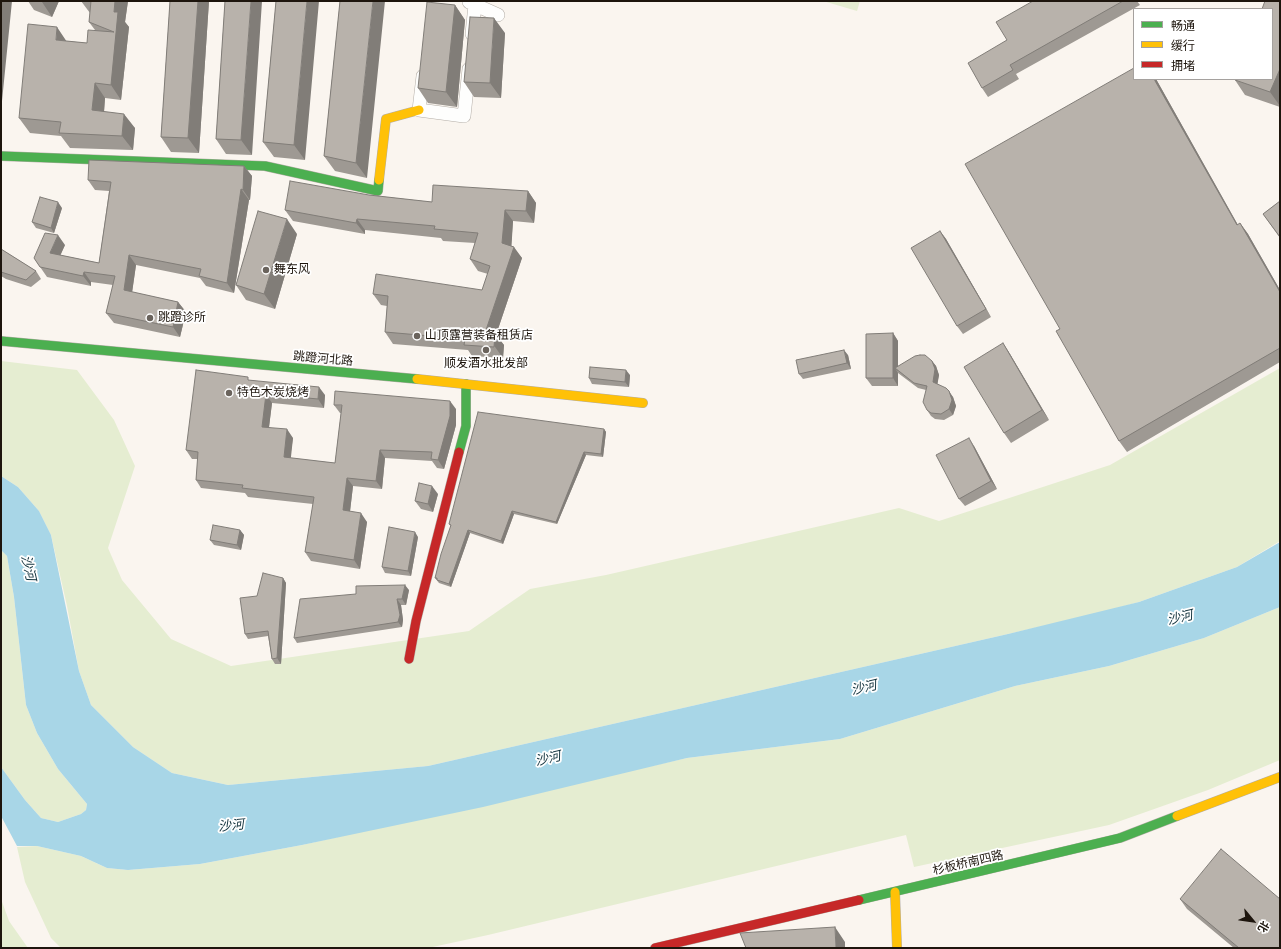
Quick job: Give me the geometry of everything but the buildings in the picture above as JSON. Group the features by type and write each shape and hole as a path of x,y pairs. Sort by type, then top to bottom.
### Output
{"street":[{"path":"1,156 264,166 378,191 386,119 419,110 464,116 471,53 471,3 498,15"},
{"path":"419,110 424,63"},
{"name":"跳蹬河北路","path":"1,341 466,384 643,403"},
{"path":"409,659 416,621 466,426 466,384"},
{"name":"杉板桥南四路","path":"655,948 1120,838 1280,777"},
{"path":"895,892 897,948"}],"green space":[{"path":"823,1 860,1 857,11"},
{"path":"1,361 77,370 114,420 135,466 108,548 122,580 171,639 231,666 469,631 530,589 606,575 899,508 939,521 1110,465 1280,368 1280,541 1237,567 1139,602 1096,614 428,766 228,785 172,773 133,747 91,705 79,671 67,606 51,535 39,511 18,487 1,476"},
{"path":"1,550 7,556 14,597 26,705 37,733 58,769 87,804 86,810 81,814 58,822 41,818 25,800 1,767"},
{"path":"1280,607 1280,760 1208,790 1109,825 914,867 906,835 428,948 61,948 51,938 25,882 17,847 37,846 81,856 107,868 128,870 200,864 302,845 687,758 840,739 1015,686 1109,666 1204,638"},
{"path":"1,899 9,921 28,948 1,948"}],"water":[{"name":"沙河","path":"1,476 18,487 39,511 51,535 79,671 91,705 133,747 172,773 228,785 428,766 1008,634 1139,602 1237,567 1280,542 1280,607 1204,638 1109,666 1015,686 840,739 687,758 483,807 302,845 200,864 128,870 107,868 81,856 37,846 17,846 1,816 1,767 25,800 41,818 58,822 81,814 86,810 87,804 58,769 37,733 26,705 14,597 7,556 1,550"}],"traffic: fast":[{"path":"1,156 265,166 378,191 379,180"},
{"path":"1,341 417,379"},
{"path":"459,452 466,426 466,384"},
{"path":"859,900 1120,838 1177,816"}],"traffic: slow":[{"path":"379,180 386,119 419,110"},
{"path":"417,379 643,403"},
{"path":"1177,816 1280,777"},
{"path":"895,892 897,948"}],"traffic: jam":[{"path":"409,659 416,621 459,452"},
{"path":"655,948 859,900"}],"place":[{"name":"舞东风","path":"266,270"},
{"name":"跳蹬诊所","path":"150,318"},
{"name":"山顶露营装备租赁店","path":"417,336"},
{"name":"顺发酒水批发部","path":"486,350"},
{"name":"特色木炭烧烤","path":"229,393"}]}
